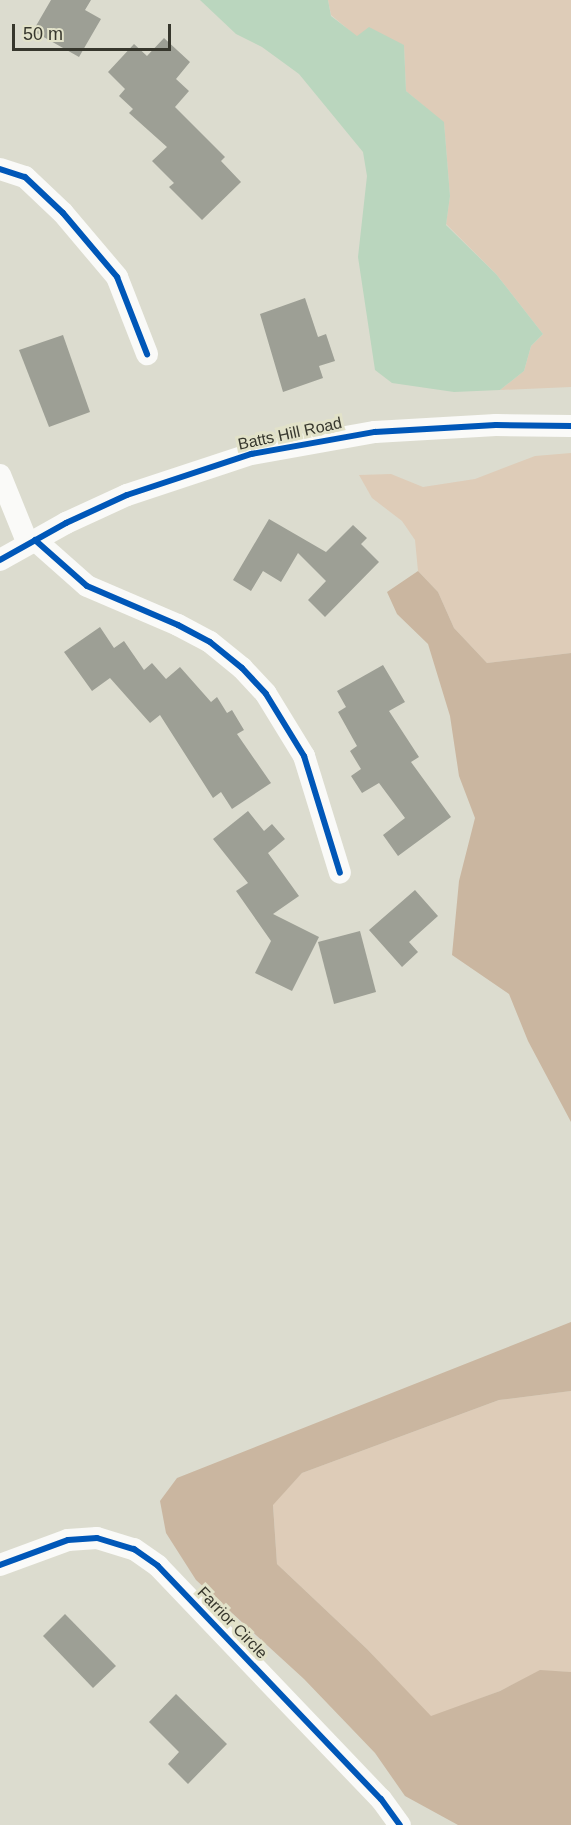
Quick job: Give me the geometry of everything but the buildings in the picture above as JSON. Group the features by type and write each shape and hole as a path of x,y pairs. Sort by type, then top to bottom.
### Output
{"street":[{"path":"0,170 25,177 63,213 117,277 147,354"},
{"name":"Batts Hill Road","path":"0,560 31,542 127,495 189,472 314,440 435,427 571,426"},
{"path":"0,475 31,542 87,586 210,642 242,668 266,694 304,756 340,873"},
{"name":"Farrior Circle","path":"0,1565 68,1540 97,1538 134,1549 158,1566 381,1799 400,1825"}],"shaded area":[{"path":"200,0 328,0 331,16 357,36 369,27 404,45 406,91 444,122 450,196 446,225 496,274 543,334 531,346 524,371 500,390 454,392 392,383 375,370 358,257 367,176 363,152 299,74 262,47 236,34"},
{"path":"328,0 571,0 571,387 500,390 524,371 531,346 543,334 496,274 446,224 450,196 444,123 406,91 404,45 357,37 331,15"},
{"path":"571,453 571,653 487,663 454,628 438,592 418,571 415,540 402,521 372,498 359,475 391,474 423,487 475,479 535,456"},
{"path":"418,571 438,592 454,628 487,663 571,653 571,1122 528,1041 509,994 452,955 459,881 475,818 459,776 450,716 428,644 397,614 387,592"},
{"path":"571,1322 571,1391 499,1400 302,1473 273,1505 277,1564 367,1649 431,1716 500,1691 540,1670 571,1672 571,1825 458,1825 405,1796 375,1753 304,1679 196,1580 166,1533 160,1501 177,1478"},
{"path":"571,1391 571,1672 540,1671 500,1691 431,1717 367,1649 277,1564 273,1504 302,1473 499,1400"}],"cycle path":[{"path":"0,169 25,177 63,213 117,277 147,354"},
{"path":"0,560 66,523 127,495 251,454 375,432 496,425 571,426"},
{"path":"35,540 87,586 178,625 210,642 242,668 266,694 304,756 340,873"},
{"path":"0,1565 68,1540 97,1538 134,1549 158,1566 381,1799 400,1825"}]}
